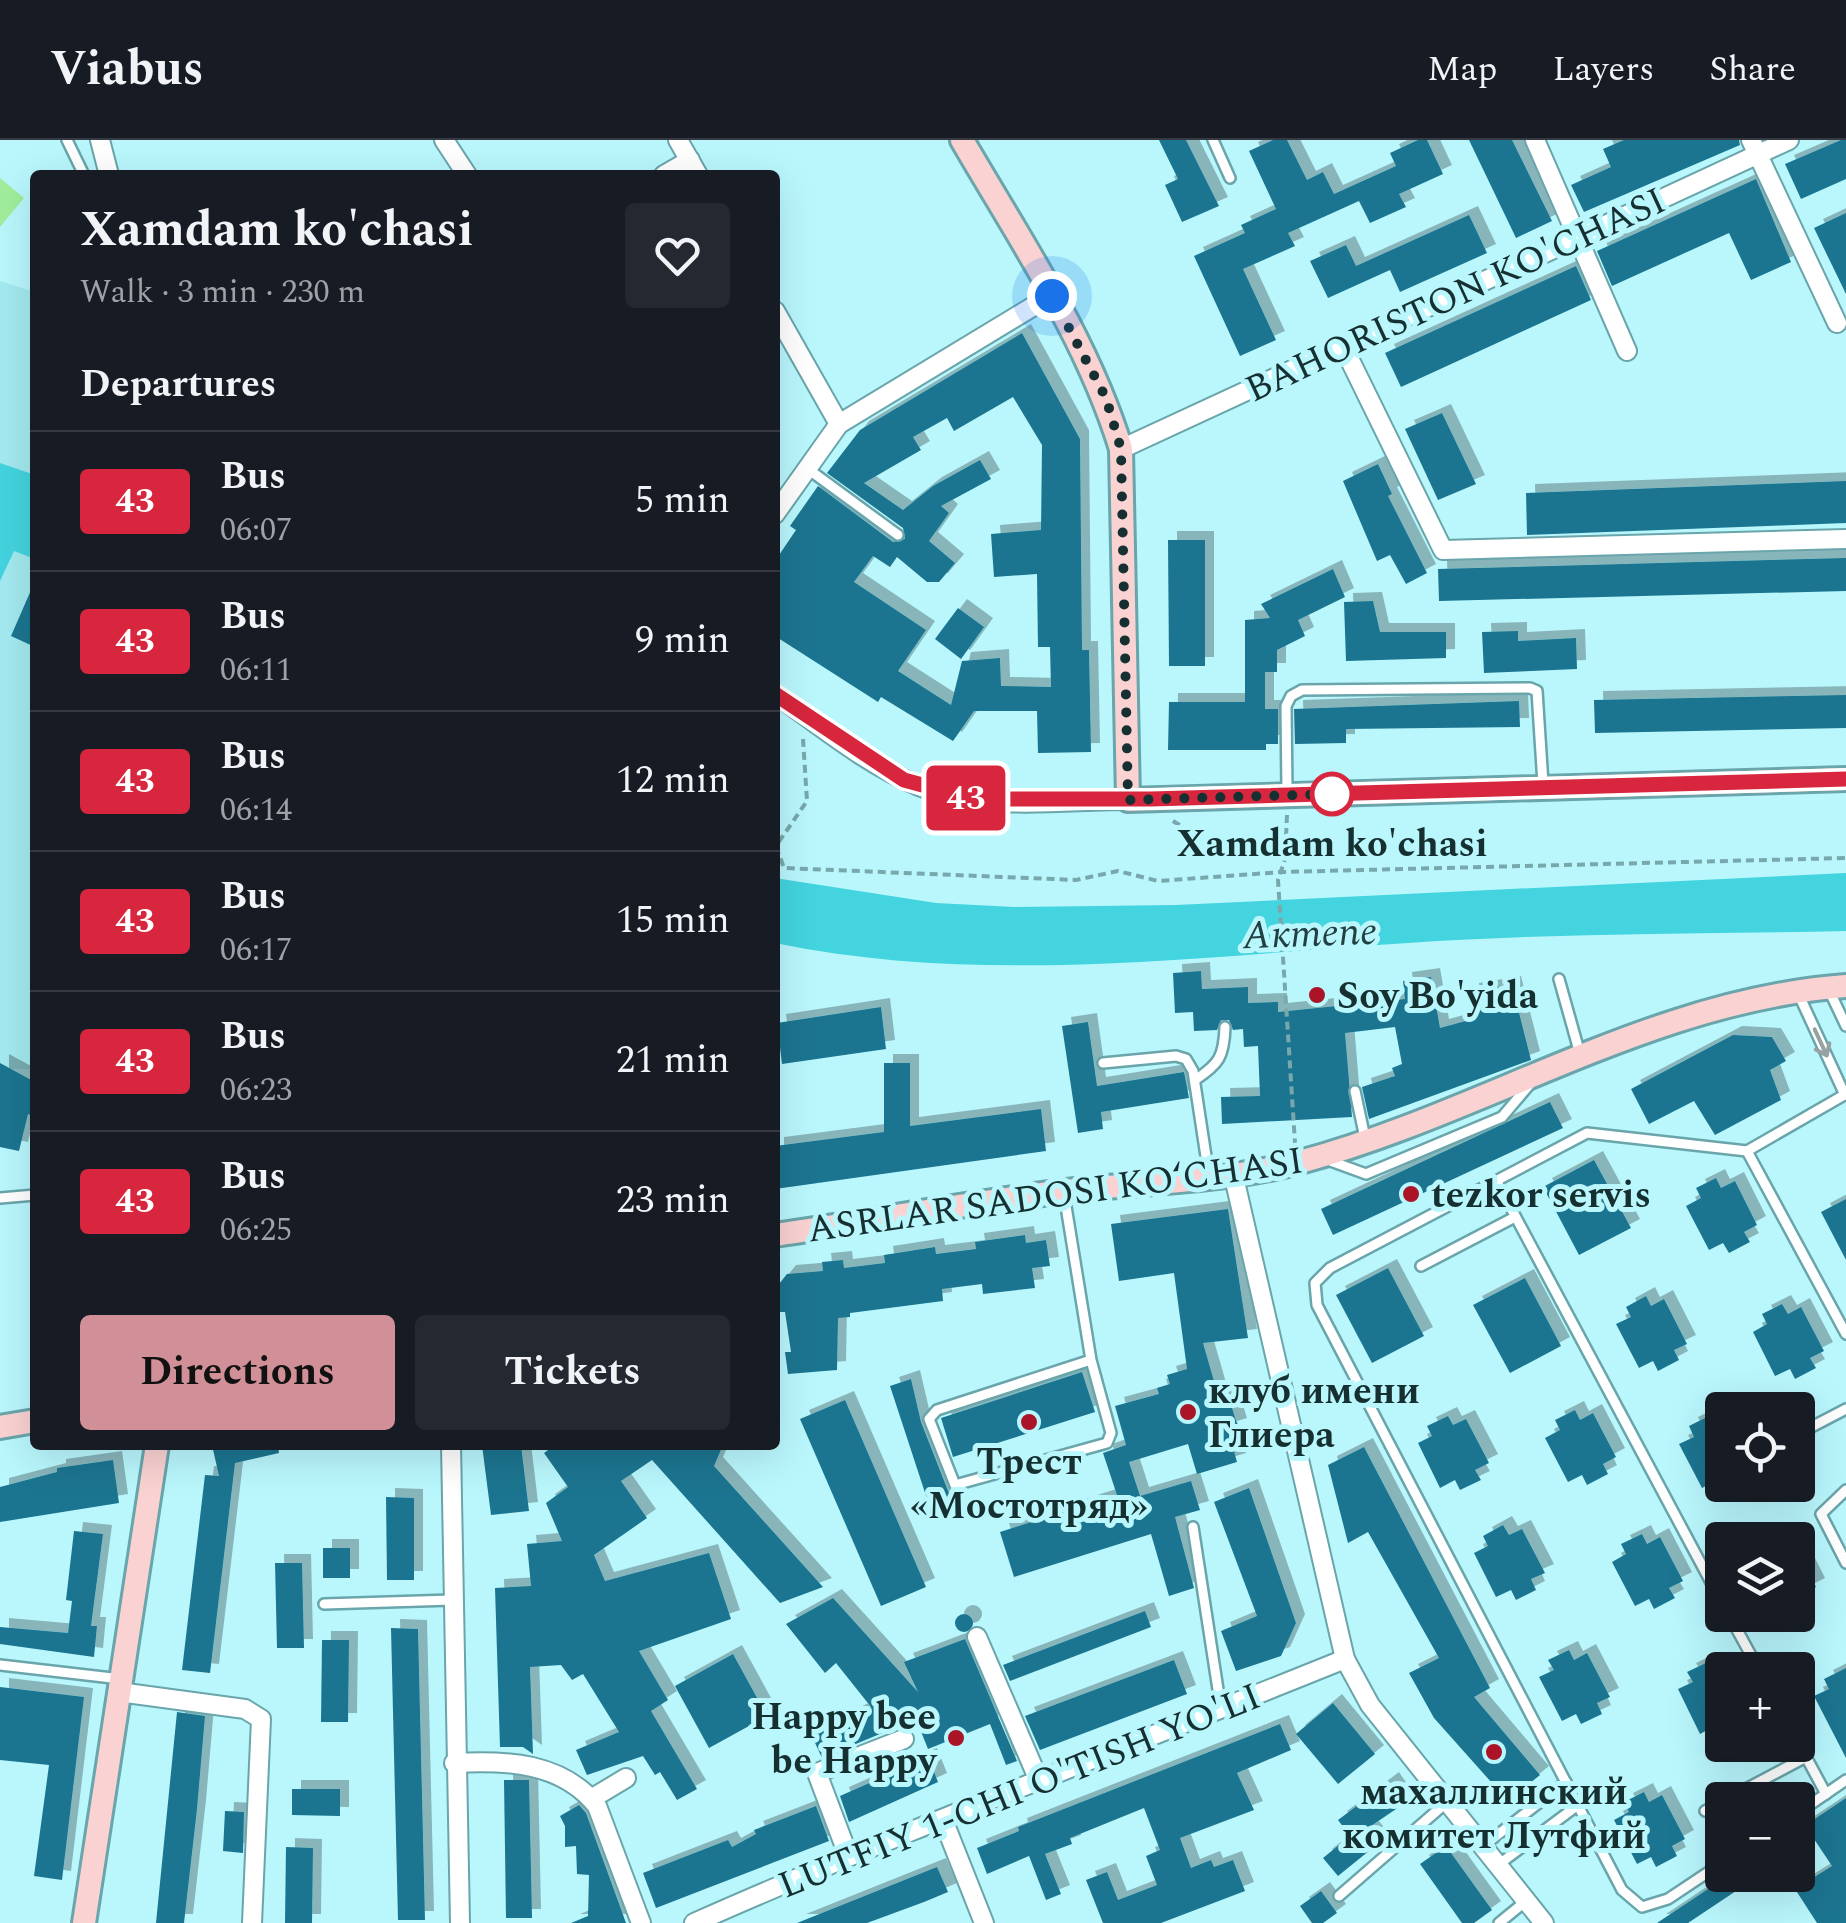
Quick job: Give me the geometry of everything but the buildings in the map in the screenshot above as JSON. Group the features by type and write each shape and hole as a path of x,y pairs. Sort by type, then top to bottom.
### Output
{"street":[{"path":"100,140 108,170"},
{"path":"444,140 464,170"},
{"path":"678,140 694,168"},
{"path":"962,140 1106,398 1121,449 1139,799"},
{"path":"1535,140 1627,351"},
{"name":"BAHORISTON KO'CHASI","path":"1121,449 1578,236 1754,147 1789,140"},
{"path":"1754,147 1837,324"},
{"path":"780,507 839,424 1052,296"},
{"path":"780,319 839,424"},
{"path":"1343,346 1442,550 1846,540"},
{"path":"780,697 886,770 946,794 988,800 1846,780"},
{"name":"ASRLAR SADOSI KO‘CHASI","path":"780,1234 1064,1191 1233,1173 1307,1159 1537,1076 1686,1014 1797,991 1837,987"},
{"path":"1233,1173 1345,1658 1370,1705 1544,1923"},
{"path":"0,1427 30,1422"},
{"path":"84,1923 156,1450"},
{"path":"451,1450 460,1923"},
{"path":"977,1638 1040,1783"},
{"name":"LUTFIY 1-CHI O'TISH YO'LI","path":"694,1923 848,1855 944,1822 1345,1658"},
{"path":"120,1686 245,1709 261,1719 252,1923"},
{"path":"848,1855 816,1773 904,1740"},
{"path":"454,1763 490,1761 542,1769 575,1784 591,1798 641,1923"},
{"path":"591,1798 626,1778"},
{"path":"944,1822 984,1923"}],"lane":[{"path":"67,140 82,170"},
{"path":"1212,140 1230,178"},
{"path":"808,469 898,536"},
{"path":"1288,795 1286,706 1290,696 1302,690 1530,688 1537,691 1543,788"},
{"path":"1559,979 1581,1057"},
{"path":"1837,987 1846,1026"},
{"path":"1705,1874 1668,1899 1642,1908 1622,1890 1314,1295 1315,1283 1330,1268 1587,1133 1748,1150 1845,1095 1797,991"},
{"path":"1194,1080 1218,1065 1224,1054 1224,1028"},
{"path":"1103,1064 1176,1056 1186,1059 1194,1080 1209,1176"},
{"path":"1307,1159 1366,1174 1502,1117 1537,1076"},
{"path":"1355,1092 1366,1138"},
{"path":"1748,1150 1846,1334"},
{"path":"1497,1182 1705,1571"},
{"path":"1064,1191 1090,1360 1111,1434 1107,1444 955,1484 929,1419 937,1410 1090,1360"},
{"path":"0,1198 30,1195"},
{"path":"1421,1266 1514,1217"},
{"path":"1815,1426 1846,1410"},
{"path":"1846,1490 1821,1514 1846,1563"},
{"path":"1193,1528 1221,1709"},
{"path":"324,1604 452,1600"},
{"path":"0,1665 120,1686"},
{"path":"1759,1782 1797,1762"},
{"path":"1809,1762 1826,1794"},
{"path":"1815,1801 1846,1780"},
{"path":"1483,1846 1566,1782"},
{"path":"1339,1896 1447,1802"},
{"path":"1498,1865 1578,1805"},
{"path":"1499,1923 1526,1901"}],"path":[{"path":"780,840 807,801 801,727 810,718"},
{"path":"1288,795 1285,859 1278,880 1281,965 1307,1159"},
{"path":"1139,799 1152,813 1190,832 1242,842 1285,859"},
{"path":"780,857 784,868 1076,880 1118,871 1158,881 1282,872 1846,858"}],"shaded area":[{"path":"0,281 30,290 30,1069 0,1069"}],"green space":[{"path":"0,178 24,198 0,227"}],"water":[{"path":"0,463 30,473 30,557 14,551 0,581"},
{"name":"Актепе","path":"1846,873 1846,931 1518,937 1171,960 1011,965 853,956 780,944 780,879 936,903 1014,907 1176,905"}],"bus line":[{"name":"43","path":"780,698 904,780 974,799 1151,799 1846,779"}],"place":[{"name":"Xamdam ko'chasi","path":"1332,794"},
{"name":"Soy Bo'yida","path":"1317,995"},
{"name":"tezkor servis","path":"1411,1194"},
{"name":"клуб имени Глиера","path":"1188,1412"},
{"name":"Трест «Мостотряд»","path":"1029,1422"},
{"name":"Happy bee be Happy","path":"956,1738"},
{"name":"махаллинский комитет Лутфий","path":"1494,1752"}],"route":[{"path":"1052,296 1106,398 1121,449 1128,800 1332,794"}]}
